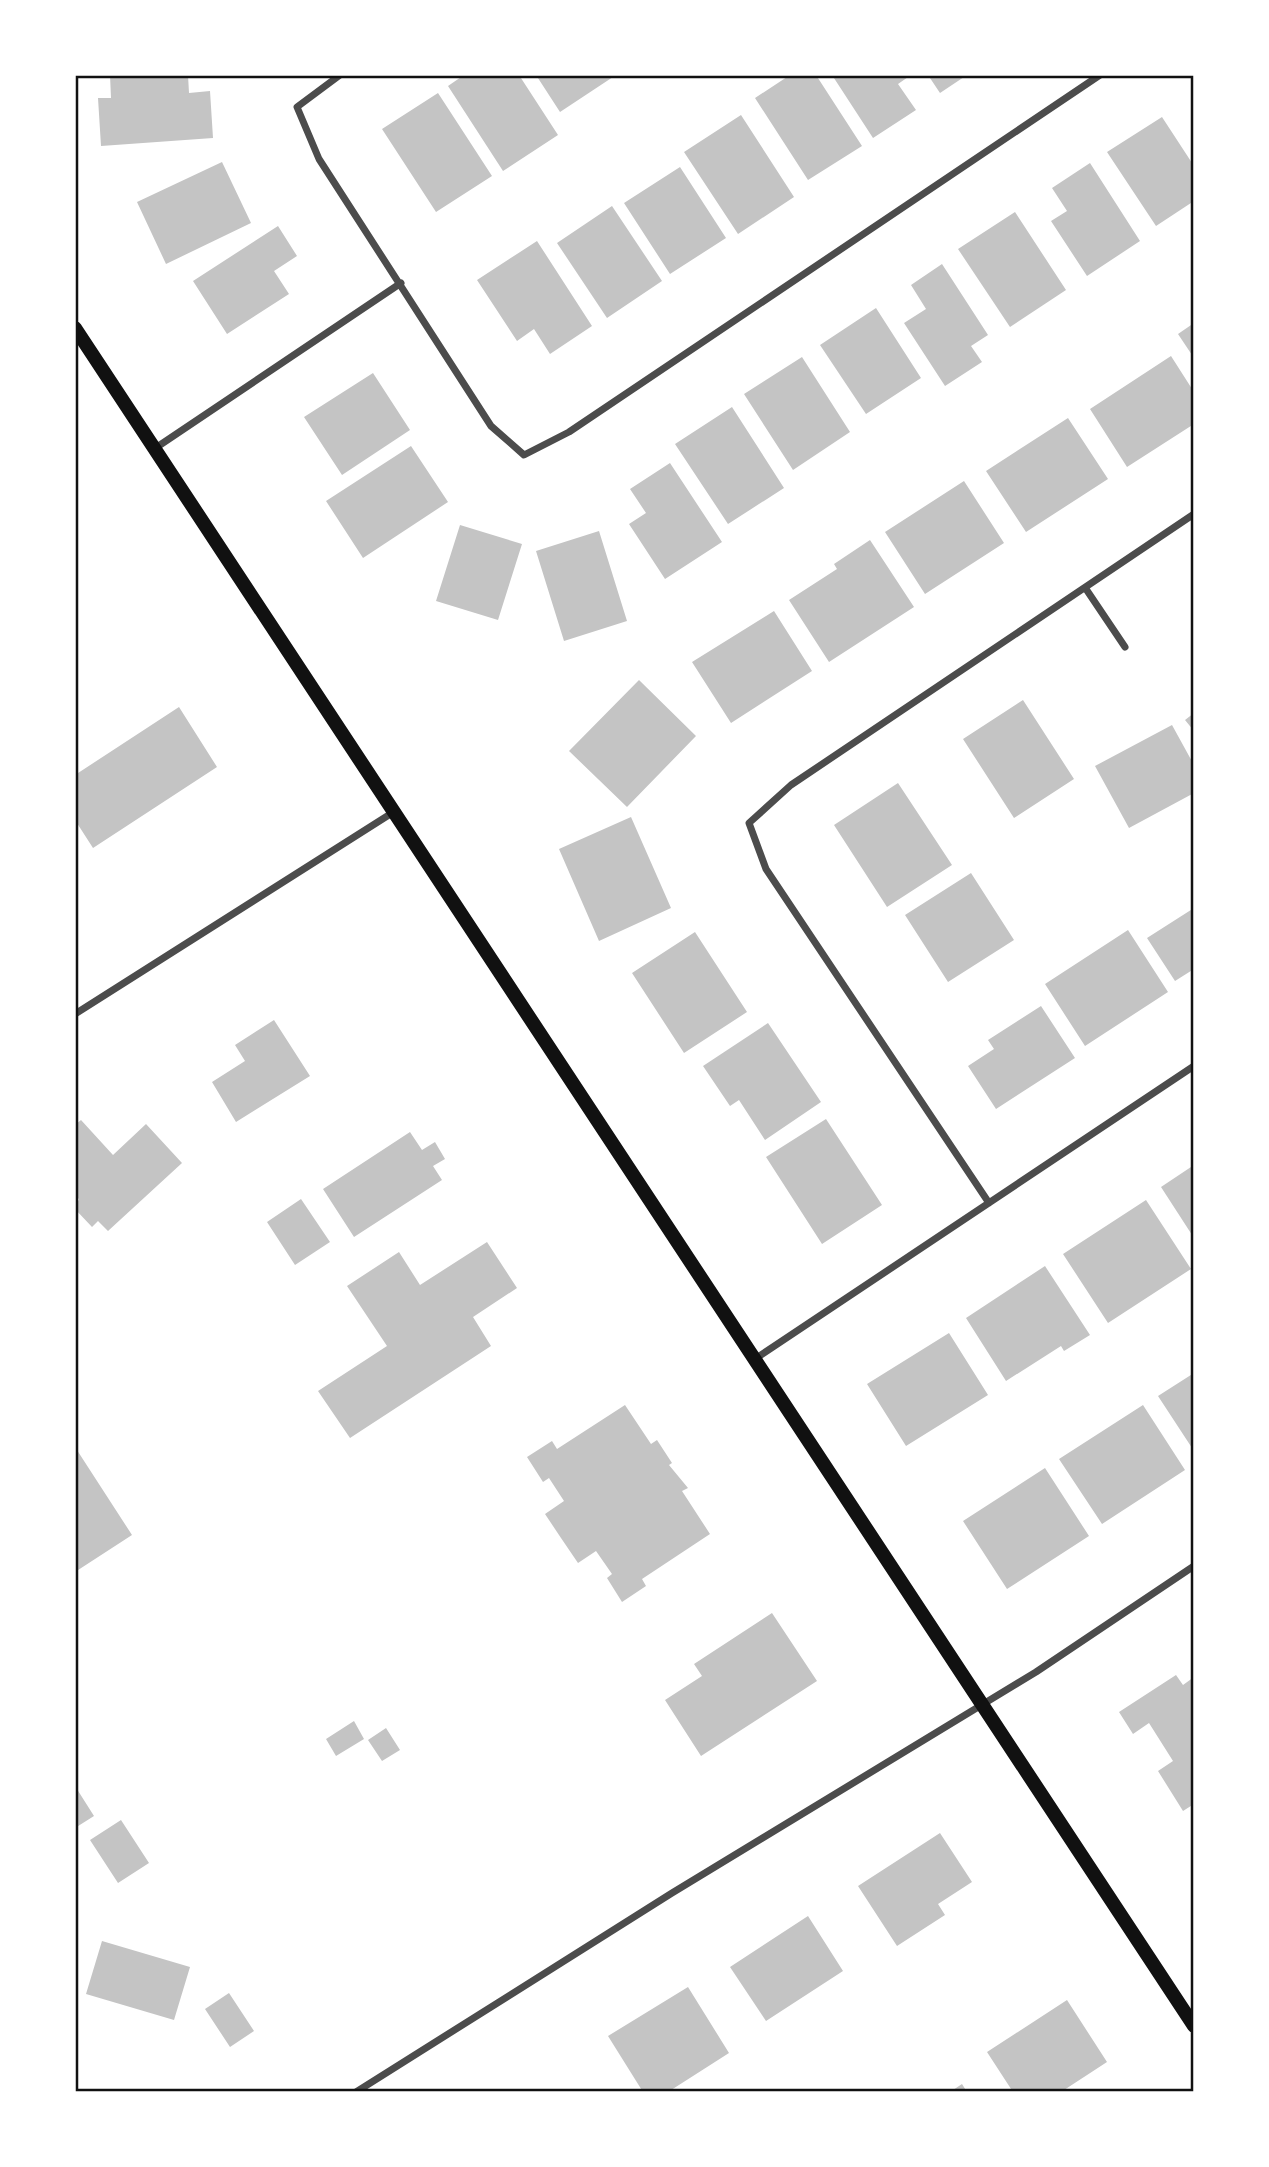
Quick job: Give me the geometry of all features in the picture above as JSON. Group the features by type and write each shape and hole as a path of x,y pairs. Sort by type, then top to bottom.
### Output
{"main road":[{"path":"75,328 392,813 1194,2026"}],"street":[{"path":"340,75 297,107 319,159 491,426 524,455 569,432 1100,75"},
{"path":"153,449 401,283"},
{"path":"989,1203 766,869 749,823 791,785 1194,514"},
{"path":"1086,589 1125,647"},
{"path":"75,1014 392,813"},
{"path":"754,1360 1194,1066"},
{"path":"356,2092 672,1893 982,1704 1194,1566"}],"building":[{"path":"110,75 188,75 189,93 210,91 213,138 101,146 98,98 111,98"},
{"path":"464,75 519,75 558,135 503,171 448,86"},
{"path":"536,75 616,75 560,112"},
{"path":"790,75 816,75 862,146 808,180 755,98"},
{"path":"832,75 911,75 898,84 916,110 873,138"},
{"path":"928,75 967,75 940,93"},
{"path":"438,93 492,176 436,212 382,129"},
{"path":"741,115 794,197 738,234 684,152"},
{"path":"1162,117 1194,166 1194,201 1156,226 1107,152"},
{"path":"222,162 251,223 166,264 137,202"},
{"path":"1090,163 1140,241 1087,276 1051,221 1067,211 1052,188"},
{"path":"680,167 726,238 670,274 624,203"},
{"path":"612,206 662,281 607,318 557,243"},
{"path":"1015,212 1066,290 1010,327 958,249"},
{"path":"278,226 297,256 274,271 289,294 227,334 193,281"},
{"path":"537,241 592,326 550,354 534,329 517,341 477,280"},
{"path":"942,264 988,335 971,346 982,362 945,386 904,323 926,309 911,285"},
{"path":"876,308 921,378 866,414 820,345"},
{"path":"1194,323 1194,358 1178,334"},
{"path":"1171,356 1194,392 1194,424 1127,467 1090,409"},
{"path":"802,357 850,432 793,470 744,394"},
{"path":"373,373 410,430 342,475 304,417"},
{"path":"732,407 784,488 728,524 675,444"},
{"path":"1068,418 1108,479 1026,532 986,471"},
{"path":"411,446 448,502 363,558 326,501"},
{"path":"670,463 722,542 665,579 629,524 646,513 630,489"},
{"path":"964,481 1004,543 925,594 885,532"},
{"path":"460,525 522,544 498,620 436,601"},
{"path":"599,531 627,621 564,641 536,551"},
{"path":"870,540 914,607 829,662 789,600 837,569 834,564"},
{"path":"774,611 812,671 731,723 692,662"},
{"path":"639,680 696,736 627,807 569,751"},
{"path":"1023,700 1074,779 1014,818 963,739"},
{"path":"179,707 217,767 93,848 75,820 75,775"},
{"path":"1194,713 1194,731 1185,720"},
{"path":"1172,725 1194,765 1194,793 1129,828 1095,766"},
{"path":"898,783 952,865 887,907 834,825"},
{"path":"631,817 671,908 599,941 559,849"},
{"path":"971,873 1014,940 948,982 905,915"},
{"path":"1194,908 1194,969 1175,981 1147,938"},
{"path":"1128,930 1168,992 1085,1046 1045,984"},
{"path":"695,932 747,1012 684,1053 632,973"},
{"path":"1041,1006 1075,1058 996,1109 968,1066 994,1049 988,1040"},
{"path":"274,1020 310,1076 236,1122 212,1082 245,1061 235,1045"},
{"path":"768,1023 821,1102 765,1140 739,1100 730,1106 703,1066"},
{"path":"826,1119 882,1205 822,1244 766,1157"},
{"path":"81,1120 113,1155 146,1124 182,1163 108,1231 98,1221 92,1227 75,1209 79,1199 75,1196 75,1125"},
{"path":"410,1132 422,1150 435,1142 445,1159 433,1166 442,1180 354,1237 323,1189"},
{"path":"1194,1165 1194,1238 1161,1187"},
{"path":"301,1199 330,1242 295,1265 267,1222"},
{"path":"1146,1200 1191,1269 1108,1323 1063,1254"},
{"path":"487,1242 517,1288 473,1317 491,1346 350,1438 318,1391 387,1346 347,1286 399,1252 420,1285"},
{"path":"1045,1266 1090,1335 1064,1351 1061,1346 1006,1381 966,1318"},
{"path":"949,1333 988,1395 906,1446 867,1384"},
{"path":"1194,1373 1194,1451 1158,1396"},
{"path":"625,1405 651,1444 657,1440 672,1463 669,1465 688,1488 682,1491 710,1534 642,1579 646,1586 622,1602 607,1578 612,1574 596,1551 578,1563 545,1514 564,1501 549,1478 543,1482 527,1457 552,1441 557,1449"},
{"path":"1143,1405 1185,1470 1102,1524 1059,1459"},
{"path":"75,1447 132,1535 75,1572"},
{"path":"1045,1468 1089,1536 1007,1589 963,1521"},
{"path":"772,1613 817,1681 701,1756 665,1700 702,1676 694,1664"},
{"path":"1176,1675 1183,1685 1194,1677 1194,1804 1183,1811 1158,1771 1173,1761 1149,1723 1133,1734 1119,1712"},
{"path":"354,1721 364,1739 336,1756 326,1739"},
{"path":"386,1728 400,1750 382,1761 368,1740"},
{"path":"75,1786 94,1816 75,1828"},
{"path":"121,1820 149,1863 118,1883 90,1840"},
{"path":"940,1833 972,1882 938,1904 945,1915 897,1946 858,1886"},
{"path":"808,1916 843,1971 766,2021 730,1967"},
{"path":"102,1941 190,1967 174,2020 86,1994"},
{"path":"688,1987 729,2053 668,2092 643,2092 608,2036"},
{"path":"229,1993 254,2031 230,2047 205,2009"},
{"path":"1067,2000 1107,2062 1061,2092 1013,2092 987,2052"},
{"path":"962,2084 967,2092 950,2092"}]}
